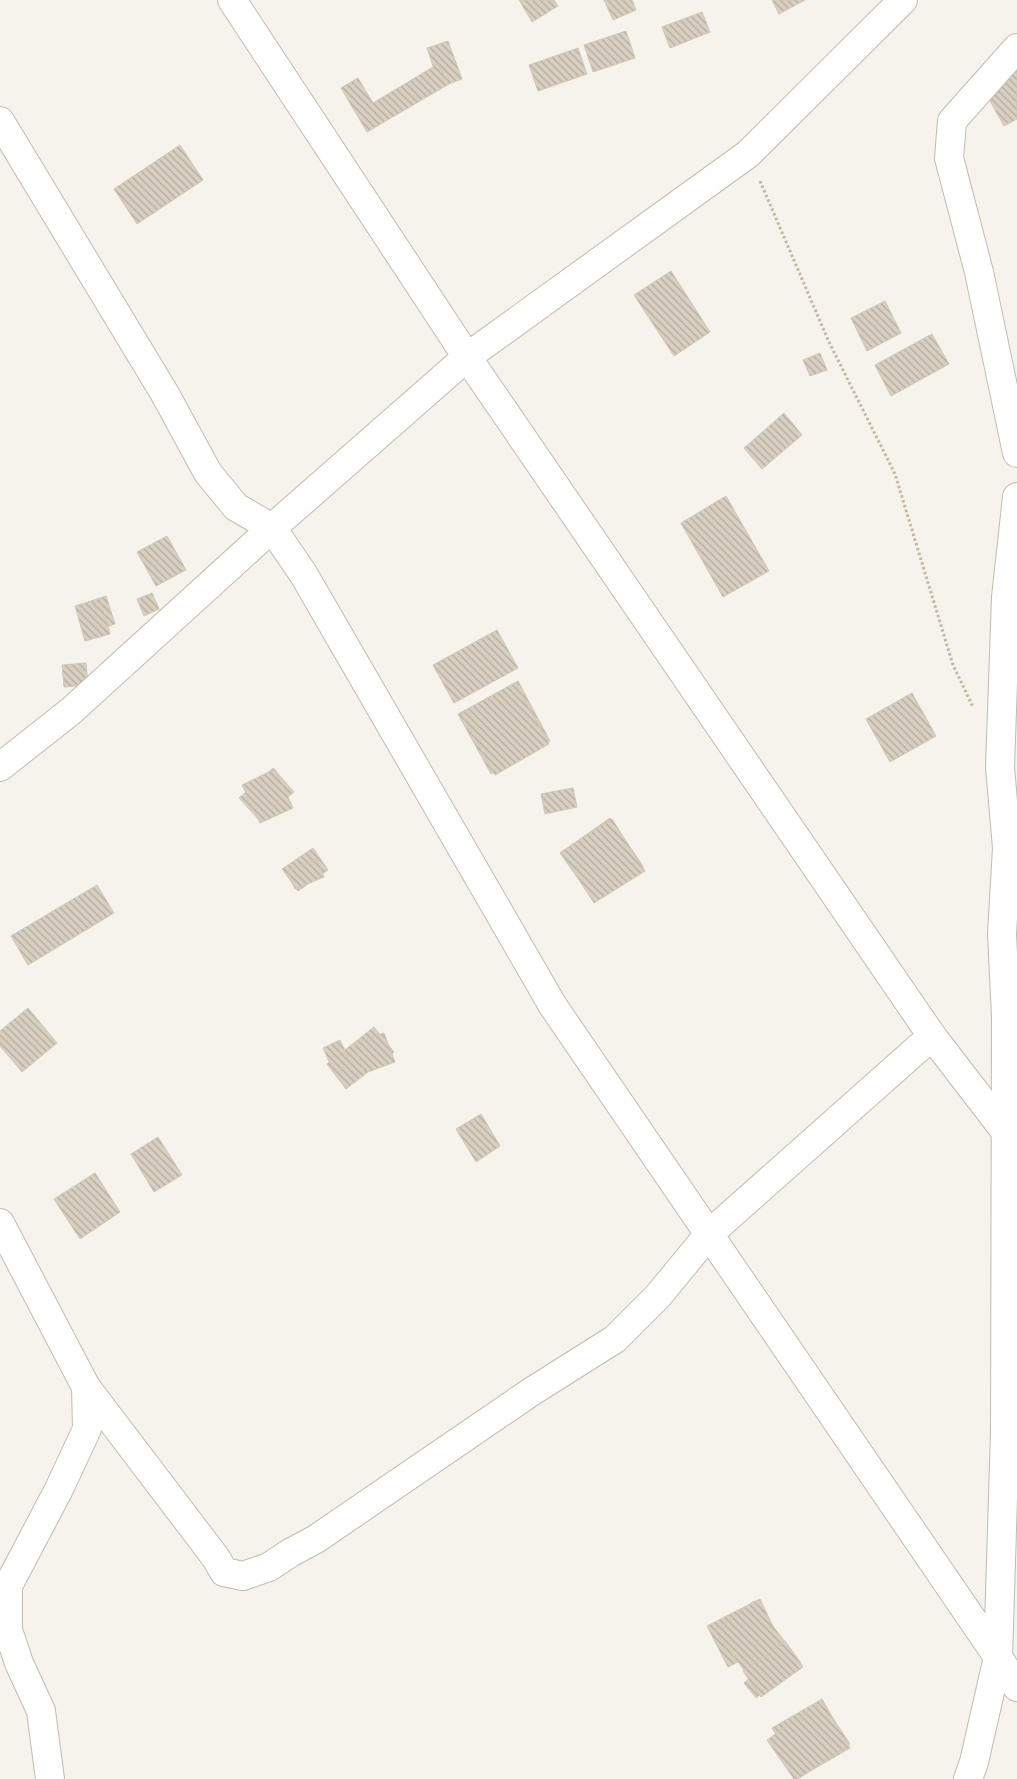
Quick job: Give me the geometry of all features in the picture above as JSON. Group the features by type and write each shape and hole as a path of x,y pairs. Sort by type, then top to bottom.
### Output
{"street":[{"path":"232,0 467,357 932,1036 1005,1130"},
{"path":"0,767 71,711 272,528 467,357 748,154 904,0"},
{"path":"1017,48 952,120 949,158 979,272 1017,453"},
{"path":"0,120 166,394 208,474 236,507 272,528 304,575 553,1006 998,1656 1017,1687"},
{"path":"968,1779 974,1762 998,1656 1005,1433 1006,1018 1002,934 1007,848 1000,767 1006,598 1017,496"},
{"path":"0,1223 86,1387 216,1558 224,1572 243,1576 269,1568 290,1553 316,1539 530,1392 615,1339 658,1296 709,1234 932,1036"},
{"path":"50,1779 41,1711 19,1663 8,1630 8,1586 59,1489 86,1429 86,1387"}],"path":[{"path":"748,154 829,342 895,474 953,665 976,716"}],"building":[{"path":"519,0 554,0 558,6 532,22"},
{"path":"604,0 632,0 636,10 613,20"},
{"path":"772,0 805,0 779,14"},
{"path":"702,12 710,32 670,48 662,27"},
{"path":"626,31 635,58 593,72 584,45"},
{"path":"448,41 462,79 440,87 427,48"},
{"path":"578,48 587,74 538,91 529,65"},
{"path":"1012,53 1017,62 1017,119 1004,126 975,74"},
{"path":"438,64 449,84 367,132 341,88 358,78 373,103"},
{"path":"180,145 203,180 137,224 114,189"},
{"path":"671,271 710,332 674,356 634,295"},
{"path":"885,301 901,333 867,351 851,318"},
{"path":"932,334 949,364 891,396 875,365"},
{"path":"820,353 827,370 810,376 803,360"},
{"path":"784,413 802,435 762,469 744,448"},
{"path":"726,496 769,571 723,597 681,523"},
{"path":"167,536 186,570 156,586 137,552"},
{"path":"152,593 159,609 144,616 137,599"},
{"path":"106,596 115,624 88,633 79,605"},
{"path":"100,599 110,634 85,641 75,606"},
{"path":"497,630 518,668 454,703 433,665"},
{"path":"86,663 88,685 64,687 62,665"},
{"path":"518,681 550,741 491,774 458,714"},
{"path":"515,683 549,744 495,775 461,713"},
{"path":"912,693 936,736 890,762 866,719"},
{"path":"273,768 294,792 260,821 239,798"},
{"path":"275,769 293,808 260,823 242,785"},
{"path":"573,788 577,807 545,814 541,794"},
{"path":"610,818 643,866 594,901 560,853"},
{"path":"612,819 645,871 594,903 561,852"},
{"path":"313,848 328,870 298,891 282,869"},
{"path":"317,859 324,877 295,889 288,871"},
{"path":"97,885 114,913 28,965 11,936"},
{"path":"28,1008 57,1043 22,1072 0,1046 0,1031"},
{"path":"374,1027 394,1052 346,1089 327,1064"},
{"path":"384,1033 395,1062 365,1073 354,1044"},
{"path":"340,1040 351,1063 334,1072 323,1048"},
{"path":"481,1114 500,1146 476,1162 456,1129"},
{"path":"158,1137 182,1175 154,1192 131,1154"},
{"path":"95,1173 120,1212 80,1239 54,1199"},
{"path":"760,1599 780,1641 728,1667 707,1626"},
{"path":"754,1601 801,1663 756,1698 744,1683 750,1678 715,1631"},
{"path":"785,1641 803,1667 761,1697 743,1671"},
{"path":"822,1699 850,1748 800,1777 772,1728"},
{"path":"822,1702 850,1744 798,1779 794,1779 767,1740"}]}
